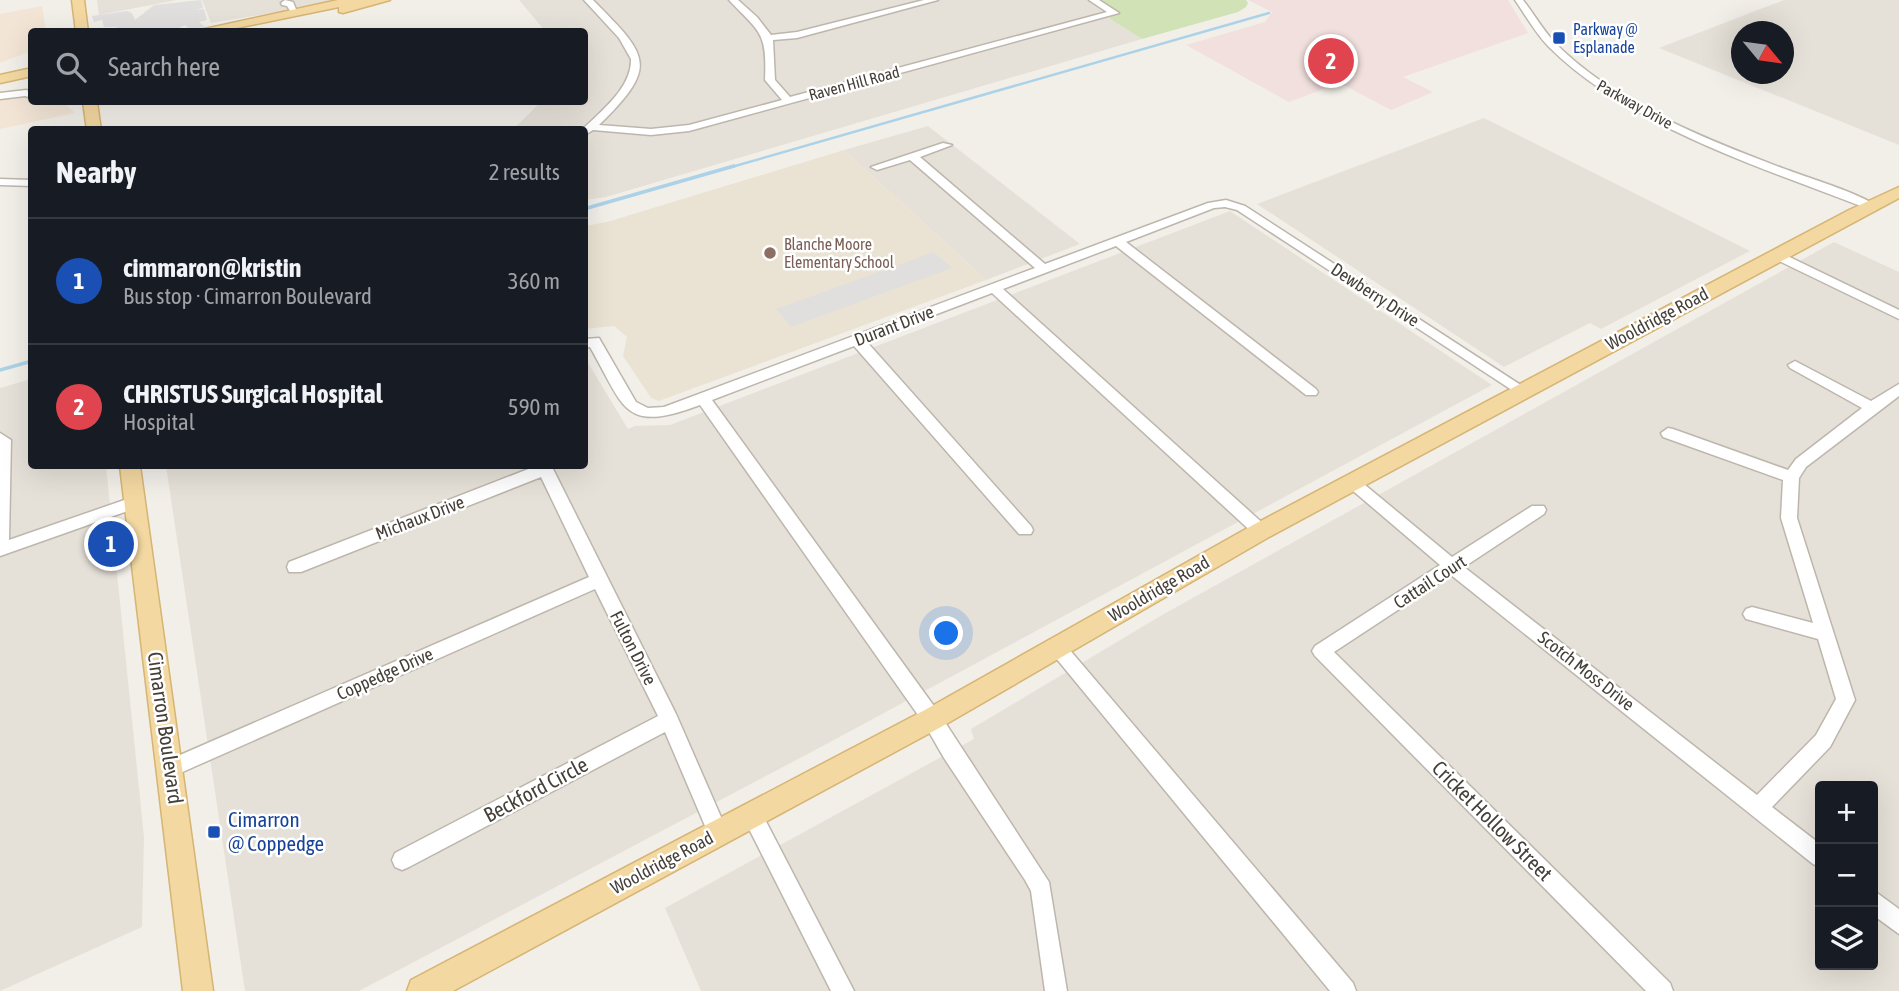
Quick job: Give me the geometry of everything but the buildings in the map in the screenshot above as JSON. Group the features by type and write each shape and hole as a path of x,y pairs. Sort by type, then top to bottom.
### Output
{"main road":[{"path":"78,0 82,28"},
{"path":"217,28 355,0"},
{"path":"250,28 384,0"},
{"path":"0,72 28,66"},
{"path":"0,79 28,73"},
{"path":"90,105 93,126"},
{"name":"Wooldridge Road","path":"422,991 932,719 1261,531 1862,209 1899,192"},
{"name":"Cimarron Boulevard","path":"130,469 198,991"}],"street":[{"path":"588,129 635,76 637,60 632,50 589,0"},
{"path":"733,0 757,20 770,38 770,80 788,101"},
{"path":"877,0 892,10"},
{"path":"770,38 797,34 934,0"},
{"name":"Raven Hill Road","path":"588,130 651,132 689,128 1115,13 1093,0"},
{"name":"Parkway Drive","path":"1519,0 1558,51 1611,93 1653,116 1862,209"},
{"name":"Parkway Drive","path":"1533,0 1536,20"},
{"path":"285,3 290,4 295,12"},
{"path":"0,96 28,94"},
{"path":"877,167 947,145"},
{"path":"912,156 1044,269"},
{"path":"0,182 28,183"},
{"name":"Durant Drive","path":"589,342 631,405 646,413 666,412 1212,205 1226,203"},
{"name":"Dewberry Drive","path":"1226,203 1241,208 1523,391"},
{"path":"1117,241 1311,392"},
{"path":"1777,255 1899,315"},
{"path":"994,288 1261,531"},
{"path":"857,340 1025,530"},
{"path":"1794,365 1872,407"},
{"path":"1759,806 1823,741 1846,700 1789,518 1791,477 1801,463 1899,389"},
{"path":"702,397 932,719 1041,889 1056,991"},
{"path":"1668,433 1791,477"},
{"path":"0,438 4,440 0,550 133,503"},
{"name":"Michaux Drive","path":"295,567 539,469"},
{"name":"Fulton Drive","path":"545,469 669,720 718,833"},
{"name":"Scotch Moss Drive","path":"1353,484 1454,568 1815,853"},
{"name":"Cattail Court","path":"1321,651 1454,568 1538,510"},
{"name":"Coppedge Drive","path":"171,768 599,580"},
{"path":"1752,614 1826,634"},
{"path":"1057,647 1345,991"},
{"name":"Cricket Hollow Street","path":"1321,651 1662,991"},
{"name":"Beckford Circle","path":"402,860 669,720"},
{"path":"752,815 842,991"},
{"path":"1878,905 1899,923"}],"shaded area":[{"path":"97,0 177,0 99,15"},
{"path":"201,0 203,8 196,10 204,9 207,20 199,22 205,27 104,27 102,20 94,22 92,16 127,11 132,13 135,20 154,5"},
{"path":"202,0 337,0 338,2 211,23"},
{"path":"519,0 1099,0 1107,4 1110,19 1142,39 606,197 588,200 588,126 516,126 538,105 588,105 588,28 542,28"},
{"path":"1248,0 1508,0 1528,33 1403,77 1433,92 1391,110 1340,83 1289,102 1186,45 1265,22 1272,12"},
{"path":"1784,0 1899,0 1899,145 1748,84 1794,84 1794,21 1731,21 1731,77 1659,48"},
{"path":"42,6 46,28 28,28 28,52 0,63 0,14"},
{"path":"28,89 28,105 66,105 75,113 0,129 0,92"},
{"path":"1484,118 1750,251 1601,329 1590,323 1504,367 1257,204"},
{"path":"928,126 1080,244 986,280 844,150"},
{"name":"Blanche Moore Elementary School","path":"844,150 986,280 659,401 651,398 623,356 627,337 614,326 588,329 588,225"},
{"path":"1230,211 1492,385 819,748 359,991 245,991 166,469 588,469 588,363 628,429 635,426 670,425"},
{"path":"1834,242 1899,272 1899,991 701,991 665,908 974,739 971,729 1162,615"},
{"path":"934,252 952,268 791,327 776,309"},
{"path":"28,380 28,469 106,469 144,837 142,927 0,991 0,388"}],"green space":[{"path":"1099,0 1246,0 1248,3 1238,12 1142,39 1110,19 1107,4"}],"waterway":[{"path":"728,168 1269,13"},
{"path":"588,208 734,166"},
{"path":"0,370 28,362"}],"place":[{"name":"Parkway @ Esplanade","path":"1559,38"},
{"name":"CHRISTUS Surgical Hospital","path":"1331,61"},
{"name":"Blanche Moore Elementary School","path":"770,253"},
{"name":"cimmaron@kristin","path":"111,544"},
{"name":"Cimarron @ Coppedge","path":"214,832"}]}
